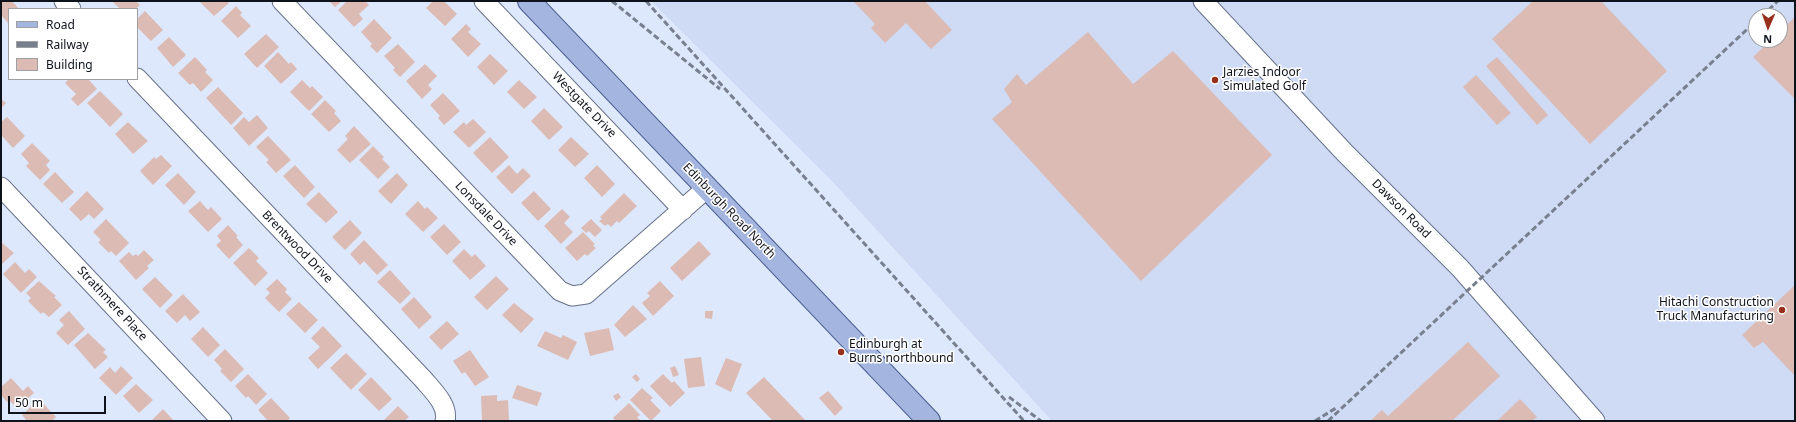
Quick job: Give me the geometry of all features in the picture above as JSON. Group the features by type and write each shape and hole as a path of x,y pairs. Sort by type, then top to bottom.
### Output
{"main road":[{"name":"Edinburgh Road North","path":"528,1 930,421"}],"street":[{"name":"Lonsdale Drive","path":"282,1 560,291 572,296 586,294 683,210 706,188"},
{"name":"Westgate Drive","path":"484,1 683,210"},
{"name":"Dawson Road","path":"1203,1 1345,153 1460,268 1595,421"},
{"name":"Brentwood Drive","path":"138,79 423,379 442,402 446,417 445,421"},
{"name":"Strathmere Place","path":"1,187 222,421"}],"shaded area":[{"path":"651,1 1795,1 1795,421 1052,421 830,179"}],"building":[{"path":"1,1 12,1 18,8 8,8 8,23 1,15"},
{"path":"112,1 136,1 140,5 137,8 119,8"},
{"path":"199,1 227,1 229,3 214,16"},
{"path":"329,1 342,1 335,7"},
{"path":"347,1 365,1 369,5 359,14 363,19 354,27 338,10"},
{"path":"433,1 444,1 457,14 445,26 426,8"},
{"path":"853,1 925,1 952,30 931,49 906,23 885,43 871,28 875,24"},
{"path":"1533,1 1601,1 1667,71 1590,144 1492,39"},
{"path":"236,6 242,13 240,15 251,26 238,38 221,21"},
{"path":"145,11 163,30 151,41 138,28 138,18"},
{"path":"1795,17 1795,99 1753,57 1763,48 1788,48 1788,24"},
{"path":"374,19 392,38 377,53 370,46 372,44 361,32"},
{"path":"466,24 471,29 468,32 481,44 468,57 451,39"},
{"path":"1088,32 1133,84 1173,51 1272,155 1141,281 992,119 1012,102 1004,89 1017,74 1026,85"},
{"path":"266,34 279,47 257,68 244,54"},
{"path":"169,37 186,55 173,67 157,48"},
{"path":"398,44 415,62 400,77 393,70 395,68 384,56"},
{"path":"278,52 289,64 291,62 297,69 281,84 264,66"},
{"path":"490,54 508,71 494,85 477,67"},
{"path":"195,57 207,70 205,72 213,80 201,92 193,83 190,85 178,73"},
{"path":"1497,57 1548,115 1537,125 1486,66"},
{"path":"425,64 437,76 428,85 432,89 422,99 406,81"},
{"path":"1476,75 1511,113 1497,125 1463,87"},
{"path":"68,80 89,80 97,89 78,106 71,99 76,94 65,83"},
{"path":"302,80 310,88 312,86 323,97 309,111 290,92"},
{"path":"519,80 537,97 524,109 507,92"},
{"path":"218,87 243,113 231,125 206,98"},
{"path":"100,91 123,114 110,127 87,103"},
{"path":"443,93 460,111 444,125 438,118 440,116 430,105"},
{"path":"1,99 6,103 1,108"},
{"path":"325,100 336,111 334,113 341,121 329,132 311,114"},
{"path":"544,108 563,127 549,140 531,121"},
{"path":"257,115 268,128 249,146 233,128 244,117 249,122"},
{"path":"7,117 25,136 13,148 1,135 1,122"},
{"path":"473,119 486,132 469,148 453,132 464,122 466,125"},
{"path":"128,122 148,141 133,154 115,134"},
{"path":"354,126 371,144 350,163 337,150 348,139 345,136"},
{"path":"268,136 291,160 276,173 266,162 269,160 256,147"},
{"path":"490,137 509,157 492,173 473,153"},
{"path":"571,137 589,154 575,167 558,150"},
{"path":"32,143 50,161 46,165 50,170 40,180 26,166 29,163 21,154"},
{"path":"373,146 384,157 382,159 390,167 378,179 359,160"},
{"path":"161,155 172,166 153,185 140,171 154,157 156,159"},
{"path":"295,165 315,187 304,198 283,176"},
{"path":"509,165 517,174 523,168 531,176 512,194 496,177"},
{"path":"597,165 615,184 602,197 584,178"},
{"path":"55,172 74,192 62,203 43,184"},
{"path":"178,173 196,192 184,205 165,185"},
{"path":"397,173 408,185 391,204 378,191"},
{"path":"87,191 104,209 94,219 89,214 81,221 69,209"},
{"path":"534,191 551,209 538,221 521,203"},
{"path":"319,192 338,212 326,223 306,204"},
{"path":"624,193 637,206 619,223 617,221 611,227 608,224 605,226 599,221 602,219 600,217"},
{"path":"200,201 208,210 211,207 222,219 208,232 188,211"},
{"path":"418,201 425,209 427,207 438,218 423,232 405,214"},
{"path":"562,209 570,217 564,223 573,232 561,244 544,226"},
{"path":"106,219 129,243 116,256 111,251 109,253 98,242 101,240 93,232"},
{"path":"591,219 602,230 595,237 589,231 586,233 581,228"},
{"path":"350,220 362,233 345,250 332,237"},
{"path":"444,224 461,242 447,255 430,237"},
{"path":"228,225 238,236 236,237 243,245 229,259 216,245 221,241 217,236"},
{"path":"583,232 595,244 593,246 596,248 587,256 585,254 577,261 565,248"},
{"path":"364,240 388,265 377,275 364,261 360,265 350,254"},
{"path":"699,241 711,254 682,281 670,268"},
{"path":"1,242 14,253 1,265"},
{"path":"249,248 259,258 256,261 268,273 255,286 233,263"},
{"path":"464,249 472,257 475,254 486,266 470,280 452,261"},
{"path":"144,250 154,260 147,266 149,268 136,280 119,261 129,252 133,256 136,254 138,256"},
{"path":"15,262 25,273 29,269 37,277 21,293 3,274"},
{"path":"390,270 411,293 400,304 377,282"},
{"path":"496,276 509,289 487,310 474,297"},
{"path":"155,277 173,295 160,308 142,289"},
{"path":"277,279 287,289 285,292 292,299 279,312 265,298 270,293 266,289"},
{"path":"39,281 56,296 54,297 62,305 49,317 43,312 41,314 28,301 31,298 26,293"},
{"path":"660,281 674,296 653,316 642,303 650,296 647,293"},
{"name":"Hitachi Construction Truck Manufacturing","path":"1795,285 1795,376 1763,342 1754,348 1742,335"},
{"path":"183,294 200,312 190,321 185,315 177,323 165,311"},
{"path":"414,297 432,317 419,329 401,309"},
{"path":"299,302 318,320 305,333 286,314"},
{"path":"514,303 534,319 521,333 502,315"},
{"path":"633,305 647,319 625,337 614,325"},
{"path":"69,311 85,329 68,345 56,333 64,325 59,320"},
{"path":"705,311 713,311 712,319 705,318"},
{"path":"447,321 459,334 441,350 429,337"},
{"path":"323,326 342,346 318,369 308,358 320,347 311,338"},
{"path":"203,327 220,345 208,357 191,339"},
{"path":"609,328 614,350 590,356 584,333"},
{"path":"545,331 561,338 563,335 577,342 568,360 537,346"},
{"path":"88,333 106,350 103,352 108,357 95,369 74,345"},
{"path":"1468,342 1500,376 1452,421 1370,421 1382,410 1388,416"},
{"path":"225,349 244,369 231,382 220,371 222,369 214,360"},
{"path":"470,350 489,377 475,386 465,372 462,374 453,361"},
{"path":"346,353 367,374 351,390 330,368"},
{"path":"701,357 705,386 688,388 684,359"},
{"path":"726,358 742,364 731,392 715,384"},
{"path":"121,366 133,378 116,395 99,378 110,367 115,373"},
{"path":"675,366 679,375 673,377 670,368"},
{"path":"248,374 267,394 256,405 248,396 246,398 235,386"},
{"path":"636,374 640,379 637,382 632,377"},
{"path":"663,374 672,383 674,381 685,393 670,407 650,386"},
{"path":"371,377 392,399 379,411 358,390"},
{"path":"764,377 805,420 804,421 773,421 746,393"},
{"path":"11,378 23,391 28,386 34,393 17,408 9,400 7,402 1,395 1,387"},
{"path":"136,384 153,400 139,413 123,396"},
{"path":"517,385 542,393 537,406 512,398"},
{"path":"642,388 653,398 650,400 661,411 651,421 630,400"},
{"path":"828,391 843,408 835,416 819,398"},
{"path":"618,393 621,397 616,401 613,396"},
{"path":"497,395 497,401 508,400 509,420 482,421 481,396"},
{"path":"271,398 290,418 287,421 268,421 258,410"},
{"path":"39,399 56,417 52,421 27,421 22,415"},
{"path":"1520,399 1537,417 1532,421 1497,421"},
{"path":"629,403 640,415 637,417 641,421 616,421 613,418"},
{"path":"398,406 409,417 404,421 383,421"},
{"path":"163,409 174,421 151,421"}],"railway":[{"path":"612,1 720,89"},
{"path":"646,1 1024,421"},
{"path":"1771,8 1778,1"},
{"path":"1328,421 1748,28"},
{"path":"1009,397 1041,421"},
{"path":"1315,421 1336,408"}],"place":[{"name":"Jarzies Indoor Simulated Golf","path":"1215,80"},
{"name":"Hitachi Construction Truck Manufacturing","path":"1782,310"},
{"name":"Edinburgh at Burns northbound","path":"841,352"}]}
